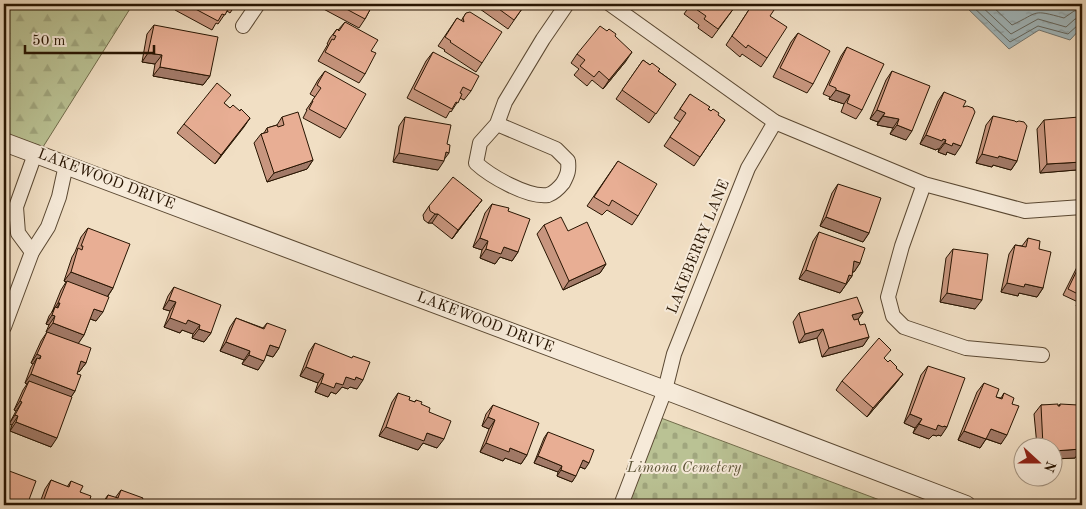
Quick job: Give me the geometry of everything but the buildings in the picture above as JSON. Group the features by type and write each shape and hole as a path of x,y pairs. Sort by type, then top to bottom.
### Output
{"street":[{"path":"243,26 258,4"},
{"path":"497,124 556,149 568,160 569,173 558,189 547,195 526,192 498,180 476,163 480,143 497,124 505,102 543,39 567,4"},
{"path":"610,4 776,122 924,184 1025,211 1082,207"},
{"name":"LAKEBERRY LANE","path":"621,505 665,390 674,354 748,168 776,122"},
{"name":"LAKEWOOD DRIVE","path":"4,142 966,505"},
{"path":"32,252 18,234 16,207 35,154"},
{"path":"4,327 32,252 48,227 59,197 66,166"},
{"path":"924,184 902,246 888,297 893,316 904,327 966,348 1042,355"}],"green space":[{"path":"4,4 133,4 43,147 4,133"},
{"name":"Limona Cemetery","path":"661,418 893,505 628,505"}],"water":[{"path":"963,4 1082,4 1082,27 1070,40 1039,30 1009,49"}]}
